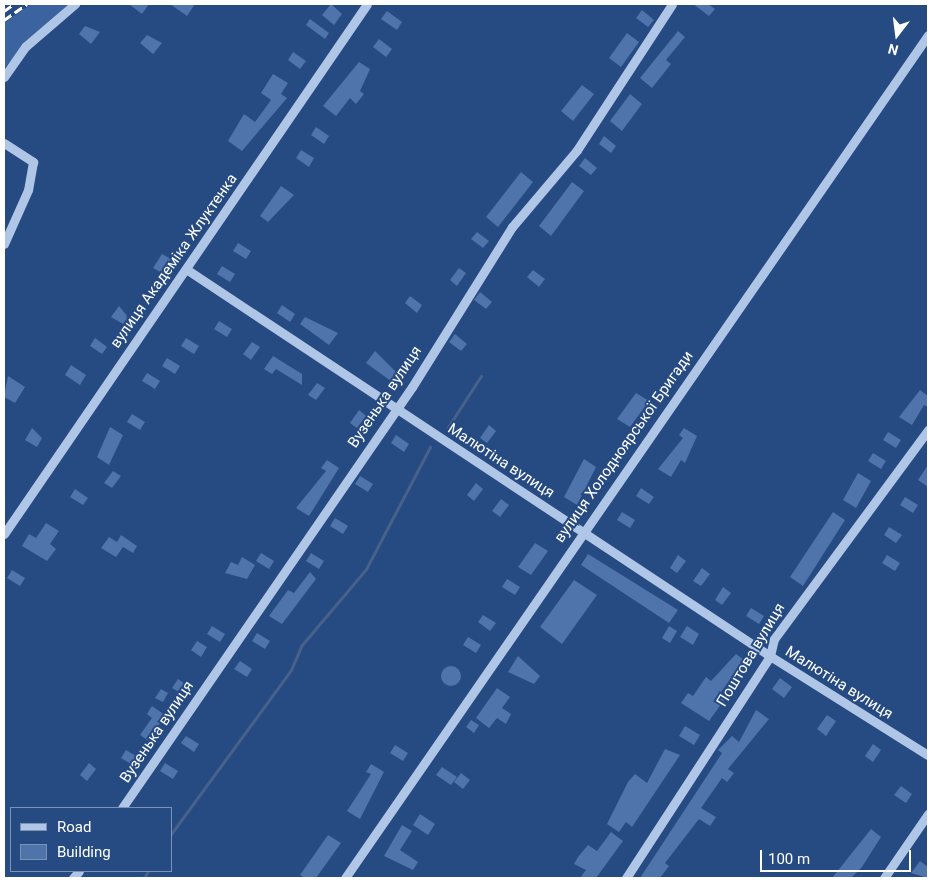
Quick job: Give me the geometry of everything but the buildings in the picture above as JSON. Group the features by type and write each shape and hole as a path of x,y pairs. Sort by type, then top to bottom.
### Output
{"street":[{"path":"4,77 26,46 74,4"},
{"name":"вулиця Академіка Жлуктенка","path":"4,534 367,4"},
{"name":"Вузенька вулиця","path":"123,807 396,408 512,227 577,150 672,4"},
{"name":"вулиця Холодноярської Бригади","path":"345,878 582,530 928,35"},
{"path":"4,143 33,162 28,190 4,244"},
{"name":"Малютіна вулиця","path":"186,269 770,656 928,755"},
{"name":"Поштова вулиця","path":"626,878 770,656 774,639 820,572 928,430"},
{"path":"884,878 928,814"}],"shaded area":[{"path":"31,4 71,4 24,44 4,69 4,23"}],"waterway":[{"path":"448,427 481,376"},
{"path":"172,833 291,670 301,646 366,569 430,447"},
{"path":"144,878 147,872"}],"railway":[{"path":"4,11 14,4"},
{"path":"4,20 27,4"}]}
